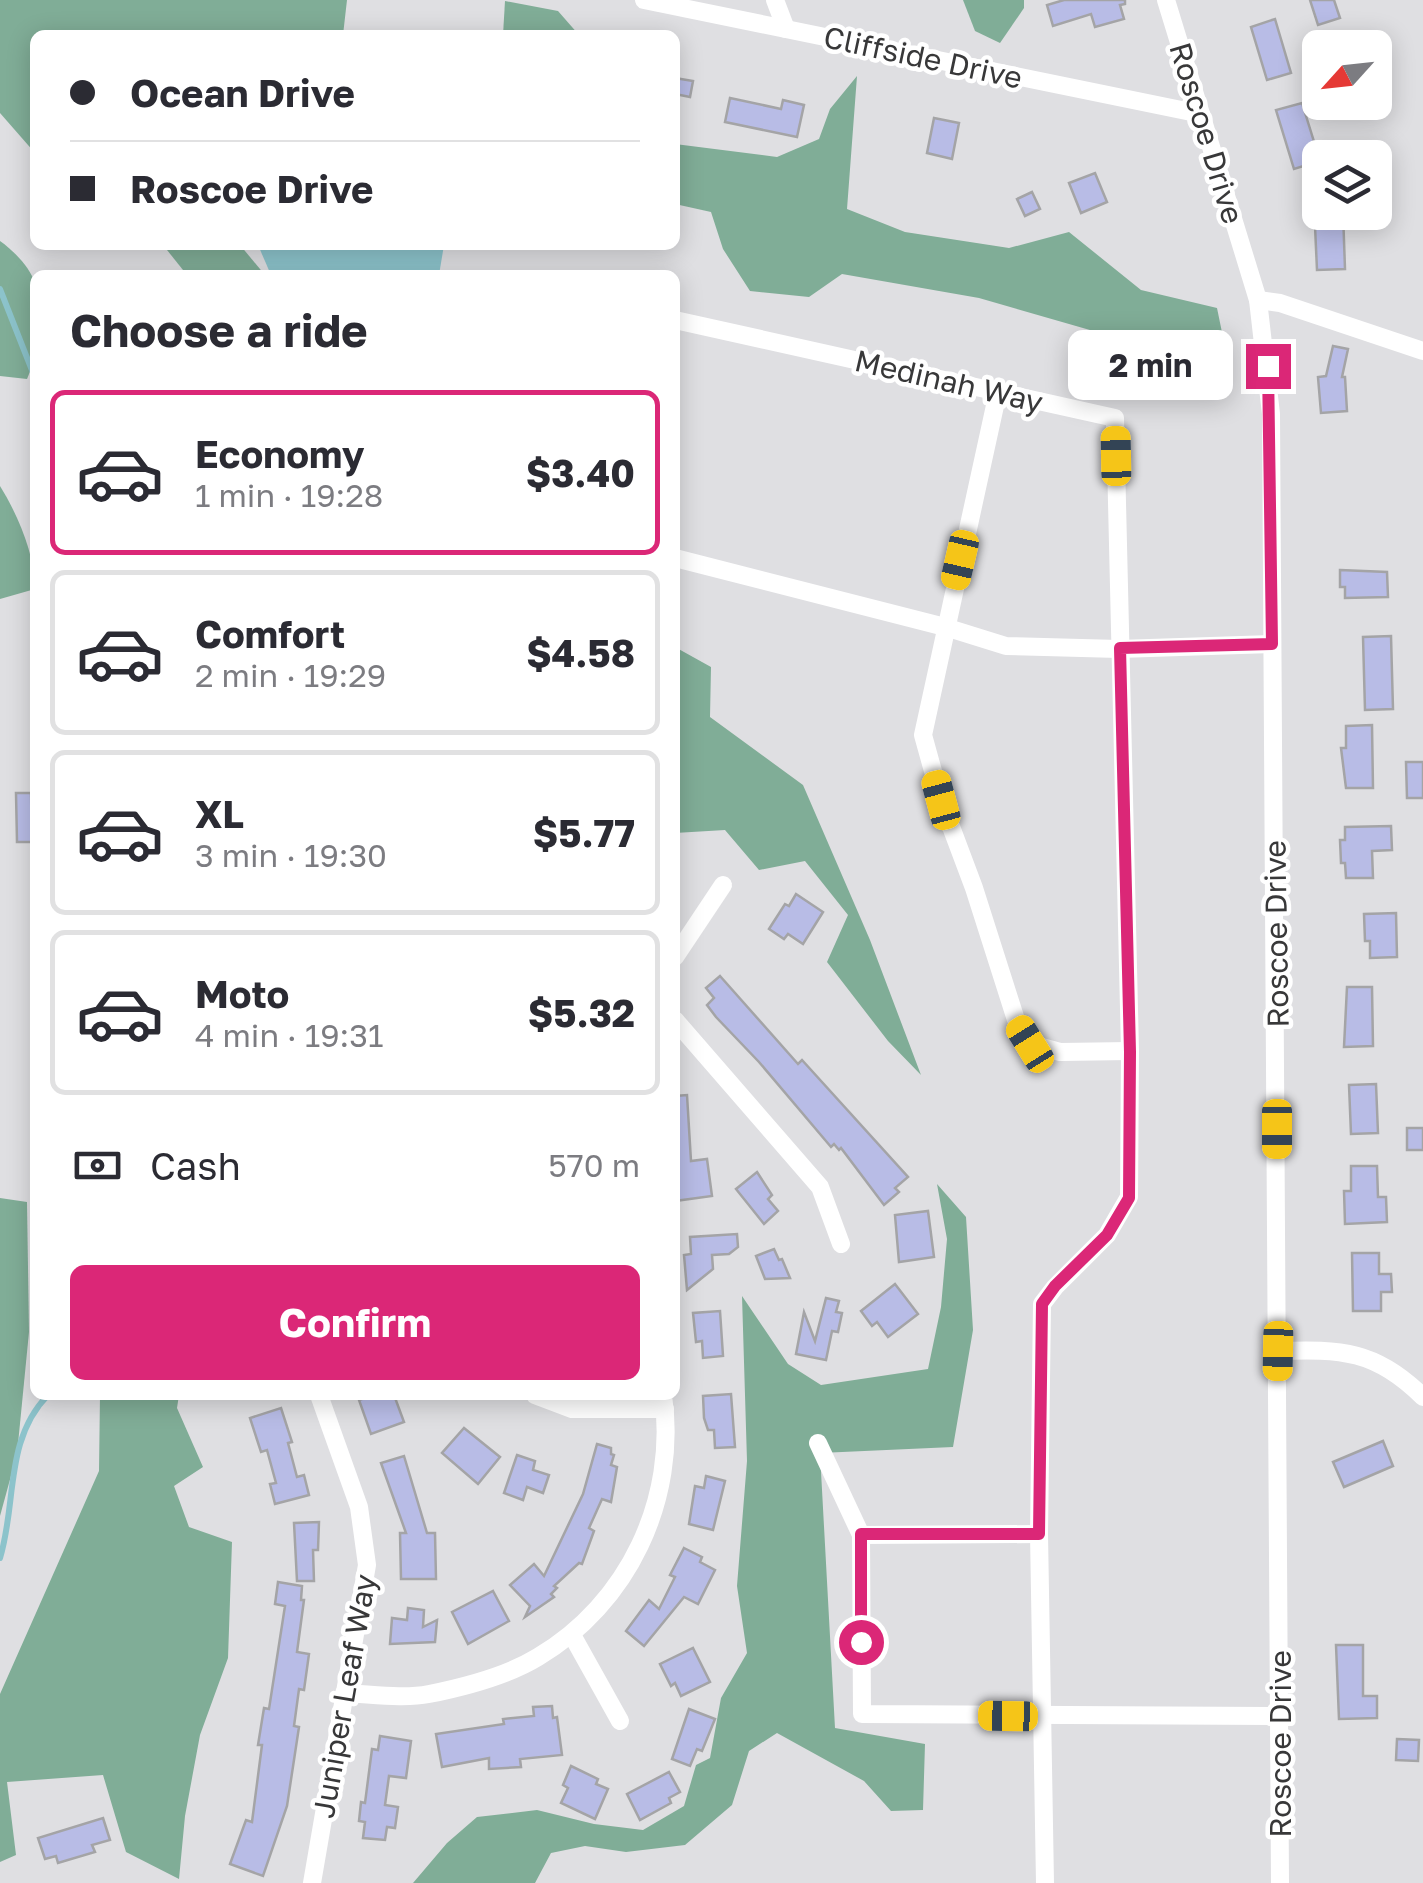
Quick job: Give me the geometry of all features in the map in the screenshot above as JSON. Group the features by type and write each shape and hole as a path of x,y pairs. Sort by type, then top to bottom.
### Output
{"street":[{"name":"Cliffside Drive","path":"644,0 1201,114"},
{"path":"774,0 786,29"},
{"name":"Roscoe Drive","path":"1166,0 1258,300 1271,414 1280,1883"},
{"path":"1258,300 1280,303 1423,351"},
{"name":"Medinah Way","path":"680,321 1115,418 1120,648"},
{"path":"998,392 923,735 941,800 1017,1022 1030,1044 1060,1052 1130,1052"},
{"path":"680,559 1006,646 1272,644"},
{"path":"1046,1883 1039,1534 1042,1304 1107,1235 1129,1198 1130,1052 1120,648"},
{"path":"680,950 723,885"},
{"path":"680,1026 820,1187 840,1244"},
{"path":"1278,1351 1330,1350 1360,1355 1382,1364 1423,1397"},
{"name":"Juniper Leaf Way","path":"312,1883 367,1565 360,1507 321,1400"},
{"path":"344,1693 426,1694 500,1674 535,1659 572,1634 608,1596 636,1557 655,1512 661,1482 664,1402 572,1408 549,1400"},
{"path":"818,1443 861,1534 862,1714 1280,1716"},
{"path":"861,1534 1039,1534"},
{"path":"572,1634 620,1721"}],"green space":[{"path":"0,0 347,0 344,30 30,30 30,147 0,113"},
{"path":"963,0 1024,0 1024,8 1000,43 975,31"},
{"path":"505,1 558,11 575,30 503,30"},
{"path":"857,76 847,209 905,232 1009,248 1069,232 1141,290 1217,308 1226,352 1142,345 979,298 842,274 809,297 750,291 723,249 711,212 680,205 680,145 777,157 819,139 830,109"},
{"path":"0,241 30,272 30,370 27,379 0,376"},
{"path":"167,250 244,250 261,270 183,270"},
{"path":"0,486 30,556 30,590 0,599"},
{"path":"680,650 711,667 710,717 803,785 870,940 921,1075 888,1041 827,962 848,915 805,861 759,870 725,830 680,833"},
{"path":"937,1184 966,1217 973,1330 953,1447 820,1453 835,1728 925,1744 923,1810 891,1811 864,1781 777,1733 749,1751 732,1805 685,1845 626,1852 585,1846 551,1853 535,1883 413,1883 447,1843 477,1817 537,1810 594,1824 643,1830 684,1806 696,1765 710,1758 721,1698 747,1653 737,1586 747,1461 742,1296 788,1364 821,1385 928,1369 941,1307 947,1239"},
{"path":"0,1198 27,1202 29,1332 17,1454 0,1516"},
{"path":"100,1400 178,1400 177,1408 203,1467 174,1486 189,1527 232,1542 228,1658 200,1735 185,1816 179,1879 126,1852 103,1775 7,1782 16,1855 0,1862 0,1694 99,1471"}],"water":[{"path":"260,250 443,250 440,270 269,270"}],"building":[{"path":"1064,0 1125,0 1120,5 1124,19 1095,27 1091,14 1053,26 1047,5"},
{"path":"1310,0 1334,0 1340,18 1318,25"},
{"path":"1275,19 1291,73 1267,80 1251,27"},
{"path":"680,79 693,81 690,97 680,95"},
{"path":"730,98 781,109 783,100 804,105 797,137 725,122"},
{"path":"1302,103 1302,120 1307,120 1313,140 1302,140 1302,167 1294,169 1276,110"},
{"path":"934,118 959,123 952,159 927,153"},
{"path":"1095,173 1107,202 1081,213 1069,183"},
{"path":"1032,192 1040,209 1025,216 1017,199"},
{"path":"1315,230 1344,230 1345,269 1317,270"},
{"path":"1333,346 1348,349 1342,377 1347,411 1321,413 1318,377 1326,376"},
{"path":"1340,570 1387,572 1388,597 1345,598"},
{"path":"1391,636 1393,709 1365,710 1363,637"},
{"path":"1372,725 1373,788 1346,788 1341,748 1346,748 1346,726"},
{"path":"1406,762 1423,762 1423,798 1407,798"},
{"path":"16,793 30,793 30,842 17,842"},
{"path":"1391,826 1392,850 1372,851 1373,878 1346,878 1340,840 1345,840 1345,827"},
{"path":"796,894 823,912 803,944 788,934 784,939 769,929"},
{"path":"1396,913 1397,957 1370,958 1364,914"},
{"path":"720,976 798,1064 802,1060 908,1177 884,1205 841,1148 834,1144 831,1147 707,1005 714,998 706,988"},
{"path":"1347,987 1372,987 1373,1046 1344,1047"},
{"path":"1376,1084 1378,1133 1351,1134 1349,1085"},
{"path":"687,1095 691,1161 707,1159 712,1196 680,1200 680,1096"},
{"path":"1407,1128 1423,1128 1423,1150 1407,1150"},
{"path":"1351,1166 1377,1166 1378,1197 1386,1197 1387,1222 1345,1224 1344,1191 1351,1191"},
{"path":"757,1172 772,1195 768,1199 778,1211 764,1224 736,1189"},
{"path":"928,1211 934,1257 899,1262 895,1215"},
{"path":"737,1234 738,1247 729,1254 712,1255 713,1269 687,1290 684,1255 691,1254 690,1237"},
{"path":"774,1249 790,1278 765,1279 756,1256"},
{"path":"1352,1253 1379,1253 1379,1274 1391,1274 1392,1292 1381,1292 1381,1311 1353,1311"},
{"path":"895,1284 918,1314 888,1337 877,1322 872,1326 861,1311"},
{"path":"826,1298 839,1301 836,1312 842,1313 838,1332 832,1331 826,1360 796,1354 804,1312 815,1341"},
{"path":"720,1311 723,1356 703,1358 702,1341 696,1342 693,1313"},
{"path":"731,1394 735,1447 715,1448 714,1430 708,1430 704,1418 703,1396"},
{"path":"359,1400 396,1400 404,1422 371,1434"},
{"path":"281,1408 292,1442 288,1443 297,1477 304,1475 309,1495 275,1504 270,1484 276,1483 267,1450 261,1452 250,1418"},
{"path":"464,1428 500,1457 478,1484 442,1453"},
{"path":"1383,1441 1393,1466 1344,1487 1333,1462"},
{"path":"597,1444 611,1448 611,1465 617,1467 611,1502 602,1499 589,1528 594,1531 582,1564 554,1586 554,1597 525,1617 530,1606 510,1585 534,1564 544,1576 583,1494"},
{"path":"517,1455 535,1461 533,1470 549,1475 543,1493 527,1487 523,1500 504,1493"},
{"path":"404,1456 427,1533 435,1533 436,1579 401,1579 400,1533 406,1533 381,1463"},
{"path":"706,1476 725,1481 713,1530 689,1524 695,1486 704,1488"},
{"path":"319,1522 318,1550 313,1550 314,1581 297,1581 294,1523"},
{"path":"684,1548 702,1557 700,1562 715,1570 698,1604 684,1597 644,1646 626,1631 649,1600 659,1609"},
{"path":"278,1582 302,1586 304,1600 297,1652 309,1654 304,1690 299,1689 294,1726 299,1727 287,1806 263,1876 230,1864 246,1820 252,1822 262,1745 258,1745 264,1708 269,1709 285,1606 275,1604"},
{"path":"493,1591 509,1621 468,1644 452,1612"},
{"path":"408,1608 424,1610 423,1627 437,1620 435,1642 390,1644 392,1618 407,1620"},
{"path":"1336,1645 1363,1645 1363,1696 1377,1696 1377,1718 1339,1719"},
{"path":"693,1648 710,1682 681,1696 660,1664"},
{"path":"552,1706 562,1755 520,1759 521,1767 489,1769 489,1758 442,1767 436,1734 504,1724 503,1719 534,1716 533,1707"},
{"path":"689,1709 715,1719 702,1751 697,1749 690,1766 672,1759"},
{"path":"380,1736 411,1741 406,1778 389,1776 385,1805 398,1807 395,1828 387,1827 385,1840 363,1838 365,1822 359,1821 372,1749 378,1750"},
{"path":"1397,1739 1419,1740 1418,1761 1396,1760"},
{"path":"571,1766 598,1779 596,1784 608,1789 595,1819 561,1803"},
{"path":"669,1772 680,1792 669,1798 671,1803 640,1820 627,1794"},
{"path":"103,1818 110,1840 92,1845 95,1852 58,1863 56,1856 45,1859 38,1838"}],"waterway":[{"path":"0,289 30,365"},
{"path":"0,1558 18,1452 24,1432 44,1400"}],"route":[{"path":"861,1642 861,1534 1039,1534 1042,1304 1107,1235 1129,1198 1130,1052 1120,648 1272,644 1268,366"}]}
